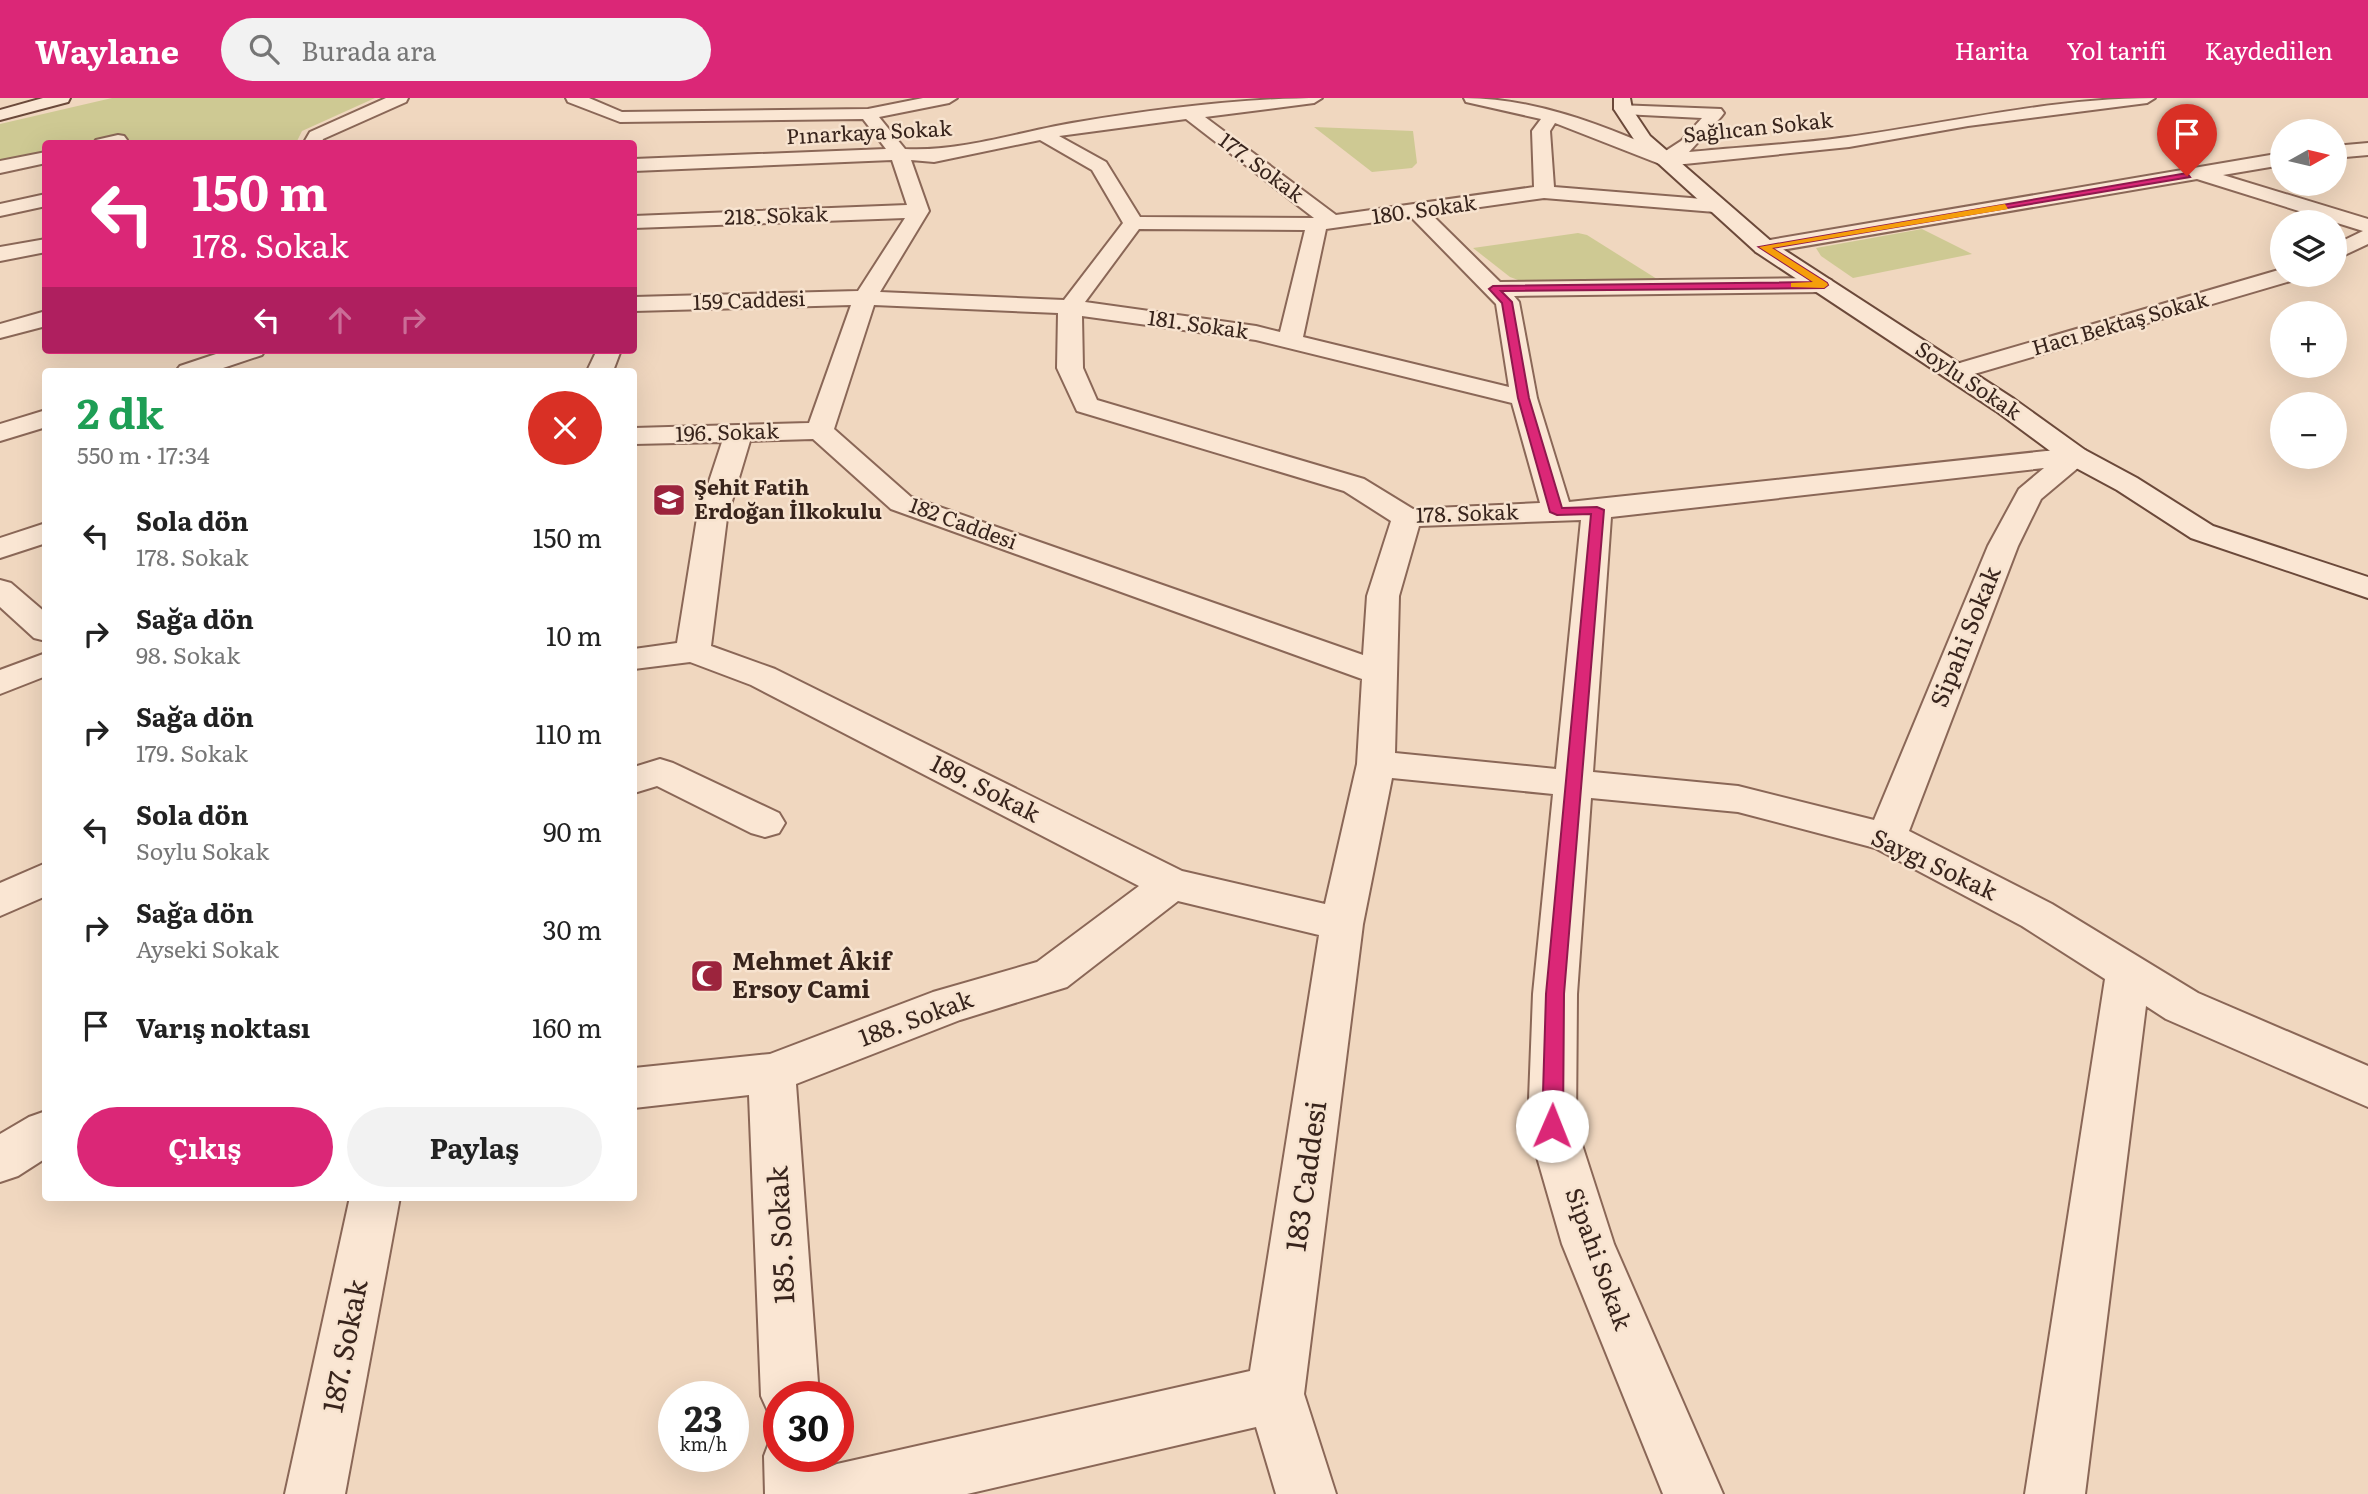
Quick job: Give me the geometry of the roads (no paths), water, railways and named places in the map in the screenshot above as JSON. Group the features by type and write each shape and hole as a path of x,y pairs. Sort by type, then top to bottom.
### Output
{"street":[{"path":"0,115 62,98"},
{"path":"314,140 316,136 400,98"},
{"path":"574,98 620,117 868,114 949,98"},
{"name":"Pınarkaya Sokak","path":"637,166 899,154 934,156 1079,127 1190,114 1261,101 1314,98"},
{"path":"1472,98 1551,116 1616,137 1665,160 1687,145 1714,113 1622,104"},
{"name":"Sağlıcan Sokak","path":"1665,160 1849,142 1968,121 2147,98"},
{"name":"Soylu Sokak","path":"1622,104 1643,141 1764,247 1955,372 2075,456 2127,484 2202,532 2368,588"},
{"path":"820,431 864,298 919,211 899,154 868,114"},
{"name":"177. Sokak","path":"1190,114 1324,223 1290,341"},
{"path":"1544,192 1541,131 1551,116"},
{"path":"1044,135 1099,166 1133,223 1070,307"},
{"path":"2347,151 2368,149"},
{"path":"0,167 42,158"},
{"path":"1764,247 2270,161"},
{"path":"2199,174 2368,226"},
{"name":"180. Sokak","path":"1133,223 1324,223 1544,192 1715,206"},
{"path":"0,210 42,201"},
{"name":"218. Sokak","path":"637,222 919,211"},
{"path":"1417,211 1507,302 1524,398 1577,511"},
{"path":"2347,247 2368,236"},
{"path":"0,254 42,245"},
{"name":"Hacı Bektaş Sokak","path":"1955,372 2270,280"},
{"path":"1493,289 1824,285"},
{"name":"159 Caddesi","path":"637,304 864,298"},
{"name":"181. Sokak","path":"864,298 1070,307 1256,333 1524,398"},
{"name":"178. Sokak","path":"1070,307 1070,368 1086,405 1354,485 1408,517 1577,511 2075,456"},
{"path":"0,331 42,319"},
{"path":"198,368 241,354"},
{"path":"0,433 42,419"},
{"name":"196. Sokak","path":"637,436 820,431"},
{"name":"182 Caddesi","path":"820,431 901,503 1380,673"},
{"path":"693,651 712,518 739,433"},
{"name":"Sipahi Sokak","path":"1887,837 2003,546 2029,495 2075,456"},
{"name":"Sipahi Sokak","path":"1577,511 1575,783 1555,994 1552,1126 1588,1244 1693,1494"},
{"name":"183 Caddesi","path":"1275,1394 1342,924 1376,764 1383,596 1408,517"},
{"path":"0,550 42,534"},
{"path":"0,590 42,627"},
{"name":"189. Sokak","path":"637,659 693,651 763,677 1171,884 1342,924"},
{"path":"0,683 42,665"},
{"name":"Saygı Sokak","path":"1376,764 1738,799 1887,837 2037,915 2182,1006 2368,1087"},
{"path":"637,779 660,772 765,823"},
{"path":"0,901 42,880"},
{"name":"188. Sokak","path":"637,1088 772,1073 948,1005 1051,975 1171,884"},
{"path":"2055,1494 2129,973"},
{"name":"185. Sokak","path":"772,1073 789,1381"},
{"path":"0,1160 42,1134"},
{"name":"187. Sokak","path":"314,1494 374,1201"},
{"path":"837,1494 1275,1394 1306,1494"},
{"path":"794,1472 795,1494"}],"place":[{"name":"Şehit Fatih Erdoğan İlkokulu","path":"669,500"},
{"name":"Mehmet Âkif Ersoy Cami","path":"707,976"}]}
